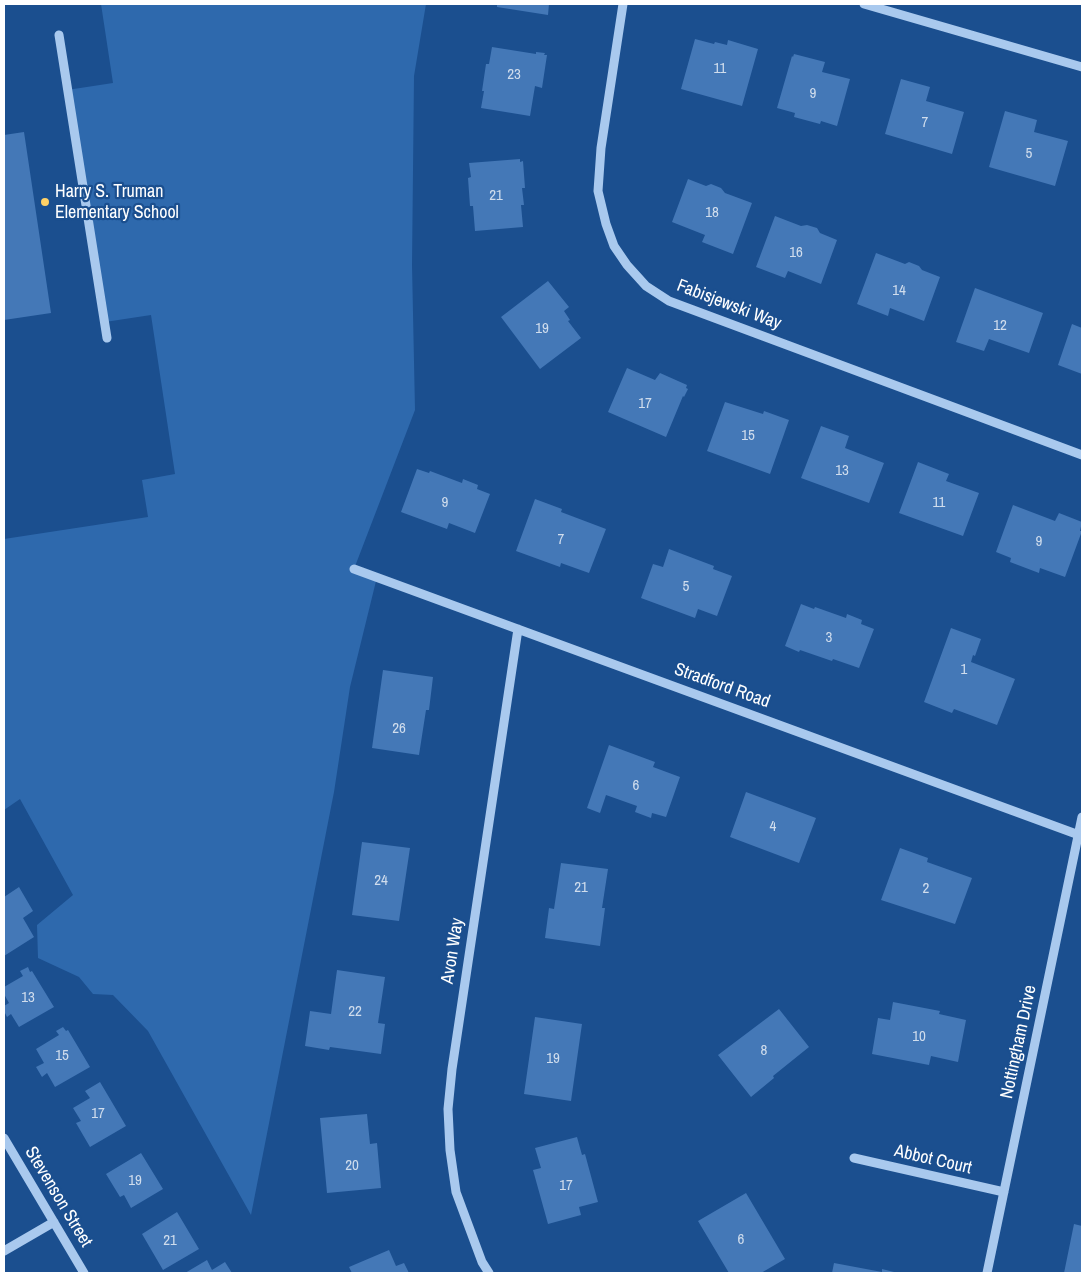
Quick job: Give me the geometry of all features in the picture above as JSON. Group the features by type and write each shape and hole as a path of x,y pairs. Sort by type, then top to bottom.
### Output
{"street":[{"name":"Fabisjewski Way","path":"623,4 601,148 598,191 606,224 614,246 627,265 646,286 669,301 1082,455"},
{"path":"864,4 1082,67"},
{"path":"59,35 107,338"},
{"name":"Stradford Road","path":"354,569 1079,835"},
{"name":"Avon Way","path":"489,1273 482,1262 456,1192 450,1150 448,1109 452,1069 518,629"},
{"name":"Nottingham Drive","path":"987,1273 1082,817"},
{"name":"Stevenson Street","path":"4,1138 84,1273"},
{"name":"Abbot Court","path":"854,1158 1004,1192"},
{"path":"4,1251 54,1222"}],"shaded area":[{"path":"101,4 426,4 414,76 412,265 415,410 354,569 377,577 350,687 334,792 251,1215 148,1031 113,995 93,994 79,977 38,958 37,925 73,895 20,799 4,810 4,539 148,517 142,480 175,474 151,315 105,322 67,90 113,83"}],"building":[{"path":"497,4 549,4 548,15 497,7"},
{"path":"695,39 727,45 728,40 758,49 742,106 681,89"},
{"path":"492,47 536,54 536,52 545,53 544,55 547,55 542,88 535,86 530,116 481,108 486,64 489,64"},
{"path":"794,54 825,62 822,72 850,79 837,126 821,121 820,124 794,117 795,113 777,108"},
{"path":"901,79 930,87 926,101 964,112 952,154 885,134"},
{"path":"1005,111 1037,120 1034,132 1068,141 1055,186 989,167"},
{"path":"24,132 51,313 4,320 4,135"},
{"path":"520,159 520,162 523,161 525,188 522,188 524,205 521,205 523,227 475,231 473,206 470,206 468,178 471,177 469,163"},
{"path":"688,179 706,186 711,184 721,188 725,193 752,203 733,254 702,242 705,235 672,222"},
{"path":"775,216 801,226 807,225 817,228 820,233 837,240 821,284 788,271 785,278 756,267"},
{"path":"876,253 905,264 909,262 919,266 922,270 940,277 924,321 890,308 888,316 857,304"},
{"path":"548,281 569,307 564,311 570,320 568,321 581,338 540,369 501,317"},
{"path":"975,288 1043,313 1029,353 989,339 984,351 956,342"},
{"path":"1072,324 1082,328 1082,374 1058,365"},
{"path":"627,368 655,380 660,373 687,385 686,388 688,389 683,396 666,437 608,412"},
{"path":"725,402 763,414 764,411 789,420 770,474 707,451"},
{"path":"821,426 849,436 845,448 884,463 869,503 801,478"},
{"path":"918,462 949,474 946,481 979,493 963,536 899,513"},
{"path":"417,469 429,473 430,471 462,483 463,479 478,485 477,489 490,494 475,533 449,523 447,529 401,512"},
{"path":"535,499 562,509 561,512 606,529 589,573 561,563 560,567 516,551"},
{"path":"1013,505 1055,521 1059,513 1082,522 1080,531 1082,531 1065,577 1040,568 1039,573 1010,562 1011,558 996,552"},
{"path":"669,549 714,566 713,569 732,576 717,616 698,609 695,618 641,598 653,564 663,567"},
{"path":"801,604 846,618 847,614 862,620 861,624 874,629 859,668 800,650 799,652 785,646"},
{"path":"951,628 981,639 971,662 1015,679 997,725 954,709 952,713 924,702"},
{"path":"383,670 433,677 429,710 426,710 419,755 372,748"},
{"path":"609,745 655,762 653,767 680,777 666,817 652,813 651,818 635,812 637,806 606,795 600,813 587,808"},
{"path":"746,792 816,818 799,863 730,837"},
{"path":"362,842 410,848 399,921 352,915"},
{"path":"900,848 928,858 927,862 972,878 955,924 881,900"},
{"path":"561,863 608,869 602,908 605,908 600,946 545,938 549,908 554,909"},
{"path":"19,887 33,911 23,918 34,937 4,956 4,897"},
{"path":"28,967 54,1007 19,1027 11,1014 7,1017 4,1011 4,1006 9,1003 4,994 4,987 23,976 20,971"},
{"path":"337,970 385,977 378,1023 385,1024 381,1054 330,1047 329,1050 305,1046 310,1011 331,1014"},
{"path":"893,1002 940,1011 939,1014 966,1020 958,1062 931,1056 929,1065 872,1054 878,1018 890,1020"},
{"path":"779,1009 809,1047 773,1076 774,1078 751,1097 718,1055"},
{"path":"535,1017 582,1024 571,1101 524,1094"},
{"path":"63,1027 66,1031 68,1030 90,1067 55,1087 47,1073 42,1077 36,1067 44,1063 36,1049 59,1035 56,1031"},
{"path":"100,1082 126,1126 90,1147 76,1123 81,1121 73,1108 90,1098 85,1091"},
{"path":"367,1114 370,1144 377,1143 381,1188 327,1193 320,1118"},
{"path":"577,1137 582,1155 585,1154 598,1202 579,1207 581,1215 548,1224 533,1170 541,1168 535,1148"},
{"path":"141,1153 163,1189 131,1208 124,1195 120,1197 106,1174"},
{"path":"746,1193 785,1259 761,1273 729,1273 698,1221"},
{"path":"177,1212 199,1249 163,1270 142,1234"},
{"path":"1074,1224 1082,1226 1082,1273 1064,1273"},
{"path":"389,1250 396,1266 404,1263 409,1273 352,1273 349,1267"},
{"path":"207,1260 212,1270 225,1262 232,1273 185,1273"},
{"path":"834,1263 882,1272 882,1269 898,1273 832,1273"}],"place":[{"name":"Harry S. Truman Elementary School","path":"45,202"}]}
